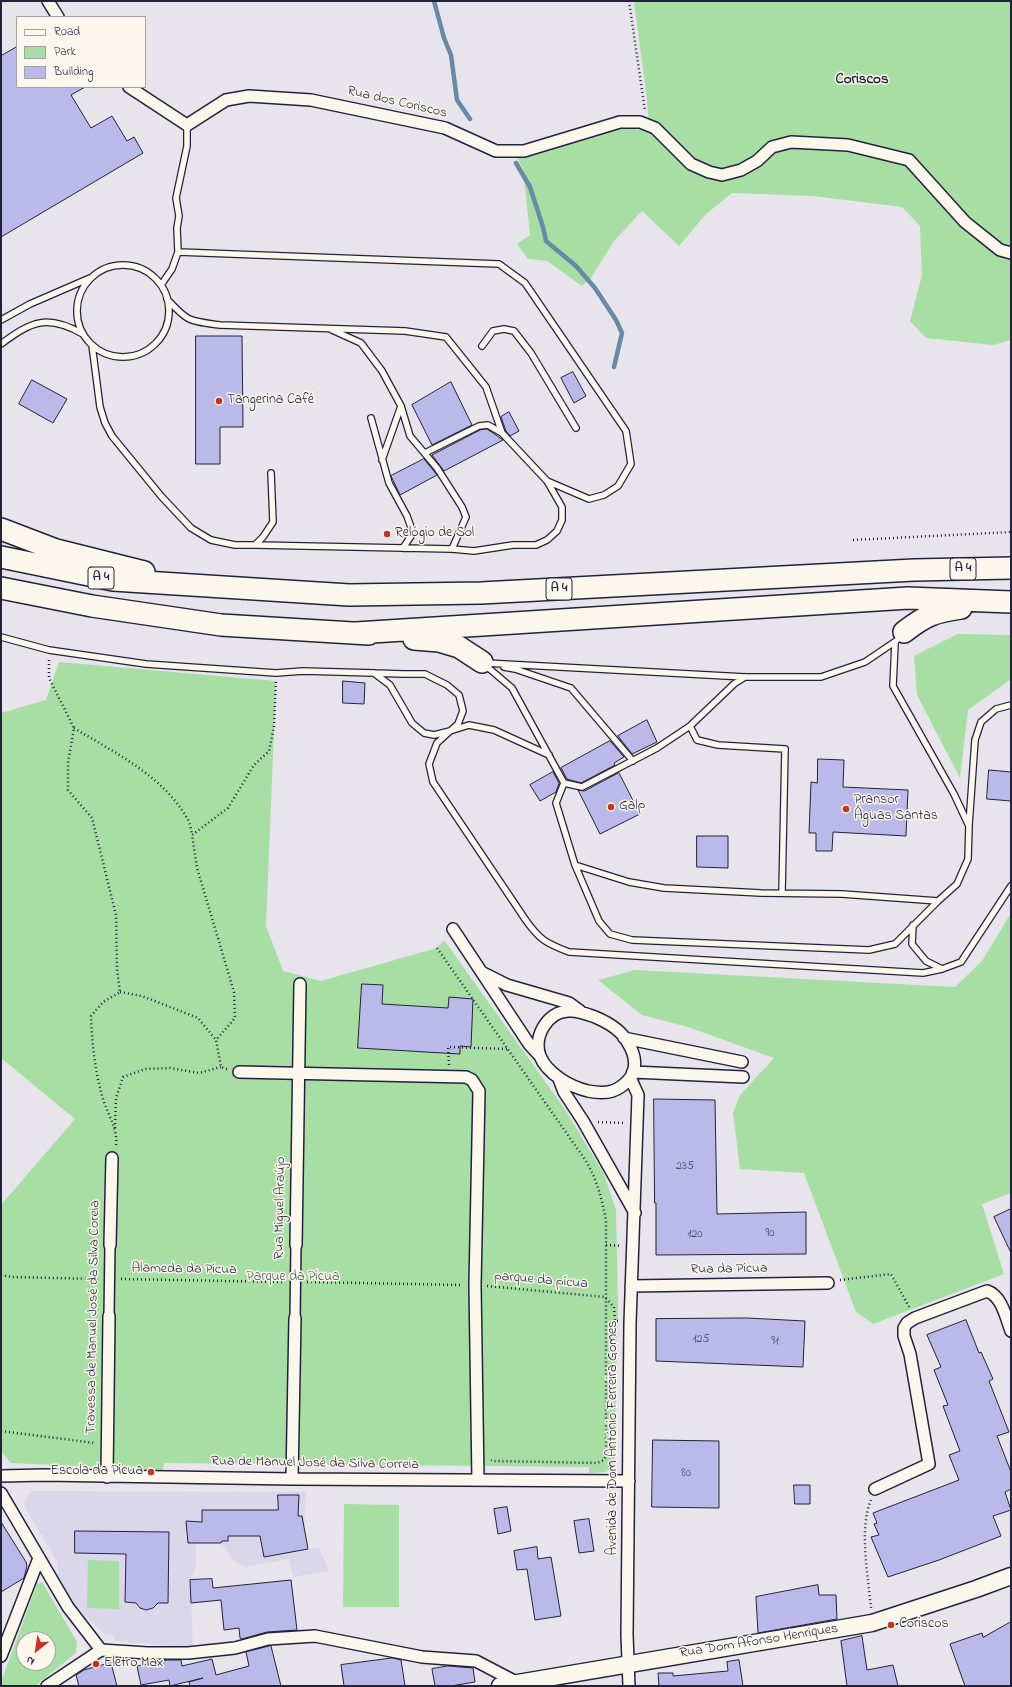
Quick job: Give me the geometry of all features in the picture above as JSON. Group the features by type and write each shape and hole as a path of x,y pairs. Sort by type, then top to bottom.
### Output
{"highway":[{"path":"1,529 56,550 204,586"},
{"name":"A 4","path":"1,557 113,580 350,595 481,593 914,570 1011,568"},
{"name":"A 4","path":"1,588 92,606 221,625 356,633 908,598 1011,602"},
{"path":"899,638 919,620 938,611 962,608 1011,609"},
{"path":"356,633 439,641 459,647 482,662"}],"main road":[{"name":"Rua Dom Afonso Henriques","path":"500,1686 872,1623 1011,1576"}],"street":[{"path":"48,1 57,16"},
{"path":"131,88 188,125"},
{"name":"Rua dos Coriscos","path":"188,125 226,100 249,96 311,100 445,128 496,151 524,151 620,122 646,123"},
{"path":"646,123 655,128 691,164 709,172 722,174 742,170 757,161 772,147 791,142 848,146 909,160 964,222 1000,250 1011,253"},
{"name":"Avenida de Dom António Ferreira Gomes","path":"453,929 529,1044 559,1079 564,1092 583,1121 635,1214"},
{"name":"Avenida de Dom António Ferreira Gomes","path":"483,973 507,985 569,1003 583,1012 603,1020 628,1042 635,1064 632,1075 618,1090 604,1093 588,1091 576,1088 559,1079"},
{"name":"Rua Miguel Araújo","path":"292,1479 300,984"},
{"name":"Avenida de Dom António Ferreira Gomes","path":"540,1056 539,1036 548,1021 556,1015 568,1011 583,1012"},
{"path":"624,1038 742,1062"},
{"path":"239,1072 466,1077 472,1080 479,1091 475,1285 478,1480"},
{"path":"632,1075 743,1077"},
{"name":"Avenida de Dom António Ferreira Gomes","path":"629,1686 630,1323 638,1095 632,1075"},
{"name":"Travessa de Manuel José da Silva Coreia","path":"107,1477 112,1158"},
{"name":"Rua da Pícua","path":"631,1286 828,1283"},
{"path":"876,1489 929,1464 910,1354 904,1336 904,1328 907,1323 915,1318 987,1291 991,1292 1008,1314 1011,1331"},
{"name":"Rua de Manuel José da Silva Correia","path":"1,1476 44,1475 292,1479 629,1481"},
{"path":"1,1493 68,1607 101,1650"},
{"path":"1,1656 39,1558"},
{"path":"47,1686 101,1650 147,1653 188,1653 235,1648 268,1639 314,1636 422,1657 476,1661 518,1684"}],"lane":[{"path":"161,284 172,269 178,252 177,228 179,216 176,198 187,146 188,125"},
{"path":"178,252 499,264 525,283 626,431 632,464 618,486 604,495 588,499 547,481"},
{"path":"1,320 30,304 92,277 105,269 120,265 136,267 150,274 161,284 167,299 169,314 166,328 158,341 147,351 133,356 119,357 104,353 92,345 83,334 78,320 78,304 82,289 92,277"},
{"path":"167,299 183,317 195,322 220,325 326,327 405,331 446,337 486,387 502,433"},
{"path":"1,344 27,327 50,321 67,325 83,334"},
{"path":"326,327 361,343 382,371 401,406 410,436 437,468 462,507 466,517 452,549"},
{"path":"482,346 493,331 504,329 514,332 531,353 576,428"},
{"path":"92,345 100,407 112,436 156,490 191,528 211,540 235,545 452,549 474,551 513,545 536,545 547,540 557,531 562,520 562,508 547,481 502,433 488,425 479,426 424,453"},
{"path":"382,460 401,406"},
{"path":"371,418 389,483 407,516 414,533 403,548"},
{"path":"255,545 263,537 273,522 271,473"},
{"path":"1,637 49,650 146,664 276,673 303,671 425,674 447,684 459,695 463,711 458,724 437,743 430,764 433,782 536,936 549,945 569,952 923,973 942,969 961,962 1011,886"},
{"path":"482,662 745,677 820,678 865,662 899,638"},
{"path":"899,638 893,686 954,794 969,826"},
{"path":"482,662 512,688 564,783"},
{"path":"482,662 516,669 571,688 634,761"},
{"path":"374,673 390,685 412,723 424,733 434,735 469,725 494,730 548,754"},
{"path":"564,783 582,786 634,761 657,748 690,726 734,684 745,677"},
{"path":"564,783 556,803 576,865 599,920 610,934 632,940 869,950 895,944 957,884 968,860 975,740 981,722 996,709 1011,705"},
{"path":"690,726 697,740 718,745 785,749 782,893"},
{"path":"576,865 629,882 664,888 842,894 938,901"},
{"path":"913,925 912,944 926,961 942,969"}],"path":[{"path":"630,1 646,123"},
{"path":"853,540 1011,532"},
{"path":"49,650 49,678 74,728 133,762 165,790 188,818 197,868 234,992 235,1018 216,1040"},
{"path":"192,835 228,808 254,765 269,751 274,727 276,673"},
{"path":"74,728 68,763 68,790 92,818 116,915 117,969 120,992"},
{"path":"437,948 586,1161 594,1176 602,1198 606,1221 606,1455 604,1460 597,1463 495,1461 490,1459 491,1453 477,1453"},
{"path":"115,1130 103,1099 96,1069 92,1040 91,1016 103,1002 120,992 142,996 198,1018 208,1028 216,1040 221,1067"},
{"path":"450,1076 448,1047 507,1049"},
{"path":"112,1158 116,1146 116,1098 123,1077 145,1069 170,1068 199,1074 221,1067 239,1072"},
{"path":"828,1283 849,1278 892,1274 915,1318"},
{"name":"Alameda da Pícua","path":"1,1275 12,1277 475,1285"},
{"name":"parque da pícua","path":"475,1285 605,1297"},
{"path":"605,1297 614,1307 615,1321 630,1323"},
{"path":"1,1431 107,1445"},
{"path":"872,1623 864,1529 867,1509 876,1489"}],"shaded area":[{"path":"33,1491 306,1492 304,1528 308,1549 319,1548 329,1571 293,1577 289,1559 245,1567 235,1562 221,1543 201,1543 201,1541 196,1541 196,1567 190,1580 193,1648 115,1641 114,1637 108,1634 105,1635 73,1603 57,1577 57,1561 27,1511 24,1503 27,1496"}],"green space":[{"path":"634,1 1011,1 1011,340 993,345 926,338 910,321 922,275 920,226 902,207 813,196 732,193 705,215 679,246 642,211 614,241 591,278 582,286 547,261 528,259 517,244 530,235 523,169 517,158 626,127 649,132 647,100"},
{"path":"958,634 1011,635 1011,679 968,710 960,778 917,695 914,656"},
{"name":"Parque da Pícua","path":"59,662 276,681 266,926 283,971 321,981 437,948 444,940 564,1108 604,1174 616,1210 618,1307 614,1467 605,1472 589,1473 589,1467 164,1463 163,1470 11,1463 1,1451 1,1205 75,1119 1,1058 1,713 46,700"},
{"path":"1011,913 1011,1193 982,1204 1004,1274 873,1324 856,1312 804,1173 740,1169 733,1113 740,1095 774,1058 688,1027 642,1015 598,980 635,970 955,987 982,961"},
{"path":"344,1504 399,1505 399,1607 343,1607"},
{"path":"88,1560 119,1561 119,1609 87,1608"},
{"path":"42,1582 77,1642 76,1653 56,1669 56,1631 20,1631 37,1584"},
{"path":"16,1641 16,1671 54,1671 35,1686 1,1686 1,1682"}],"building":[{"path":"16,48 16,88 83,88 71,95 91,128 112,116 127,141 134,137 143,153 1,237 1,56"},
{"path":"196,336 242,336 243,427 220,427 220,464 196,464"},
{"path":"573,372 586,396 574,403 561,378"},
{"path":"32,380 67,399 53,423 19,404"},
{"path":"451,382 472,425 432,445 412,405"},
{"path":"509,412 519,431 510,436 506,431 501,417"},
{"path":"487,429 503,440 444,471 432,455 480,430"},
{"path":"424,459 437,475 400,495 391,476"},
{"path":"343,681 365,683 364,704 343,703"},
{"path":"647,720 657,742 632,754 618,736"},
{"path":"610,741 624,757 614,763 615,765 581,783 567,779 561,768"},
{"path":"818,759 844,760 843,787 908,790 906,836 833,832 832,851 816,851 816,833 809,833 811,782 817,783"},
{"path":"989,770 1011,772 1011,801 987,799"},
{"path":"553,772 559,783 556,792 540,801 530,785"},
{"name":"Galp","path":"619,773 640,814 600,834 578,790 584,791"},
{"path":"697,836 728,836 728,868 697,867"},
{"path":"362,984 383,985 382,1004 448,1008 449,997 473,999 471,1047 460,1046 460,1054 358,1048"},
{"path":"654,1099 715,1100 717,1214 806,1212 806,1254 656,1255"},
{"path":"1011,1209 1011,1253 994,1217"},
{"path":"747,1318 805,1321 803,1367 656,1361 656,1319"},
{"path":"966,1320 979,1353 981,1352 993,1379 989,1381 1009,1432 997,1436 1011,1472 1011,1489 1005,1492 1011,1510 993,1516 1001,1536 939,1560 888,1577 871,1537 879,1535 874,1524 877,1523 873,1513 959,1480 949,1455 960,1451 943,1406 948,1405 934,1370 941,1367 927,1335"},
{"path":"653,1440 719,1441 719,1508 652,1507"},
{"path":"794,1485 810,1485 810,1504 795,1504"},
{"path":"278,1495 299,1495 298,1516 302,1516 308,1549 264,1557 260,1536 228,1536 228,1541 222,1541 221,1543 188,1543 186,1521 202,1522 202,1510 278,1510"},
{"path":"507,1507 511,1531 498,1534 494,1509"},
{"path":"589,1519 594,1551 579,1553 574,1521"},
{"path":"1,1522 27,1566 24,1578 1,1592"},
{"path":"75,1531 169,1532 168,1603 158,1603 153,1608 146,1610 140,1608 136,1603 125,1602 126,1554 75,1553"},
{"path":"537,1547 538,1559 551,1557 561,1616 535,1620 527,1569 517,1570 514,1551"},
{"path":"212,1579 213,1588 291,1580 297,1630 267,1632 242,1639 240,1638 239,1628 224,1630 221,1600 191,1603 190,1580"},
{"path":"818,1585 819,1595 836,1595 837,1619 758,1633 756,1597"},
{"path":"1011,1622 1011,1686 965,1686 950,1644 982,1633 983,1637"},
{"path":"862,1636 867,1670 893,1665 898,1686 847,1686 841,1641"},
{"path":"271,1646 281,1686 190,1686 189,1682 203,1678 170,1686 169,1680 141,1685 137,1666 167,1660 181,1660 182,1666 212,1659 216,1675 249,1666 246,1652"},
{"path":"393,1658 401,1660 405,1686 344,1686 341,1665"},
{"path":"739,1660 743,1686 659,1686 658,1673 673,1673 673,1676 728,1671 727,1662"},
{"path":"111,1663 117,1686 79,1686 76,1675 84,1670"},
{"path":"448,1666 473,1668 475,1682 451,1686 435,1686 432,1669"}],"waterway":[{"path":"434,1 444,38 451,55 457,100 470,119"},
{"path":"516,163 530,187 546,241 576,266 595,288 616,320 622,333 614,367"}],"place":[{"name":"Tangerina Café","path":"219,401"},
{"name":"Relógio de Sol","path":"387,534"},
{"name":"Galp","path":"611,807"},
{"name":"Pransor Águas Santas","path":"846,809"},
{"name":"Escola da Picua","path":"151,1472"},
{"name":"Coriscos","path":"891,1625"},
{"name":"Eletro Max","path":"96,1664"}],"district":[{"name":"Coriscos","path":"862,81"}]}
